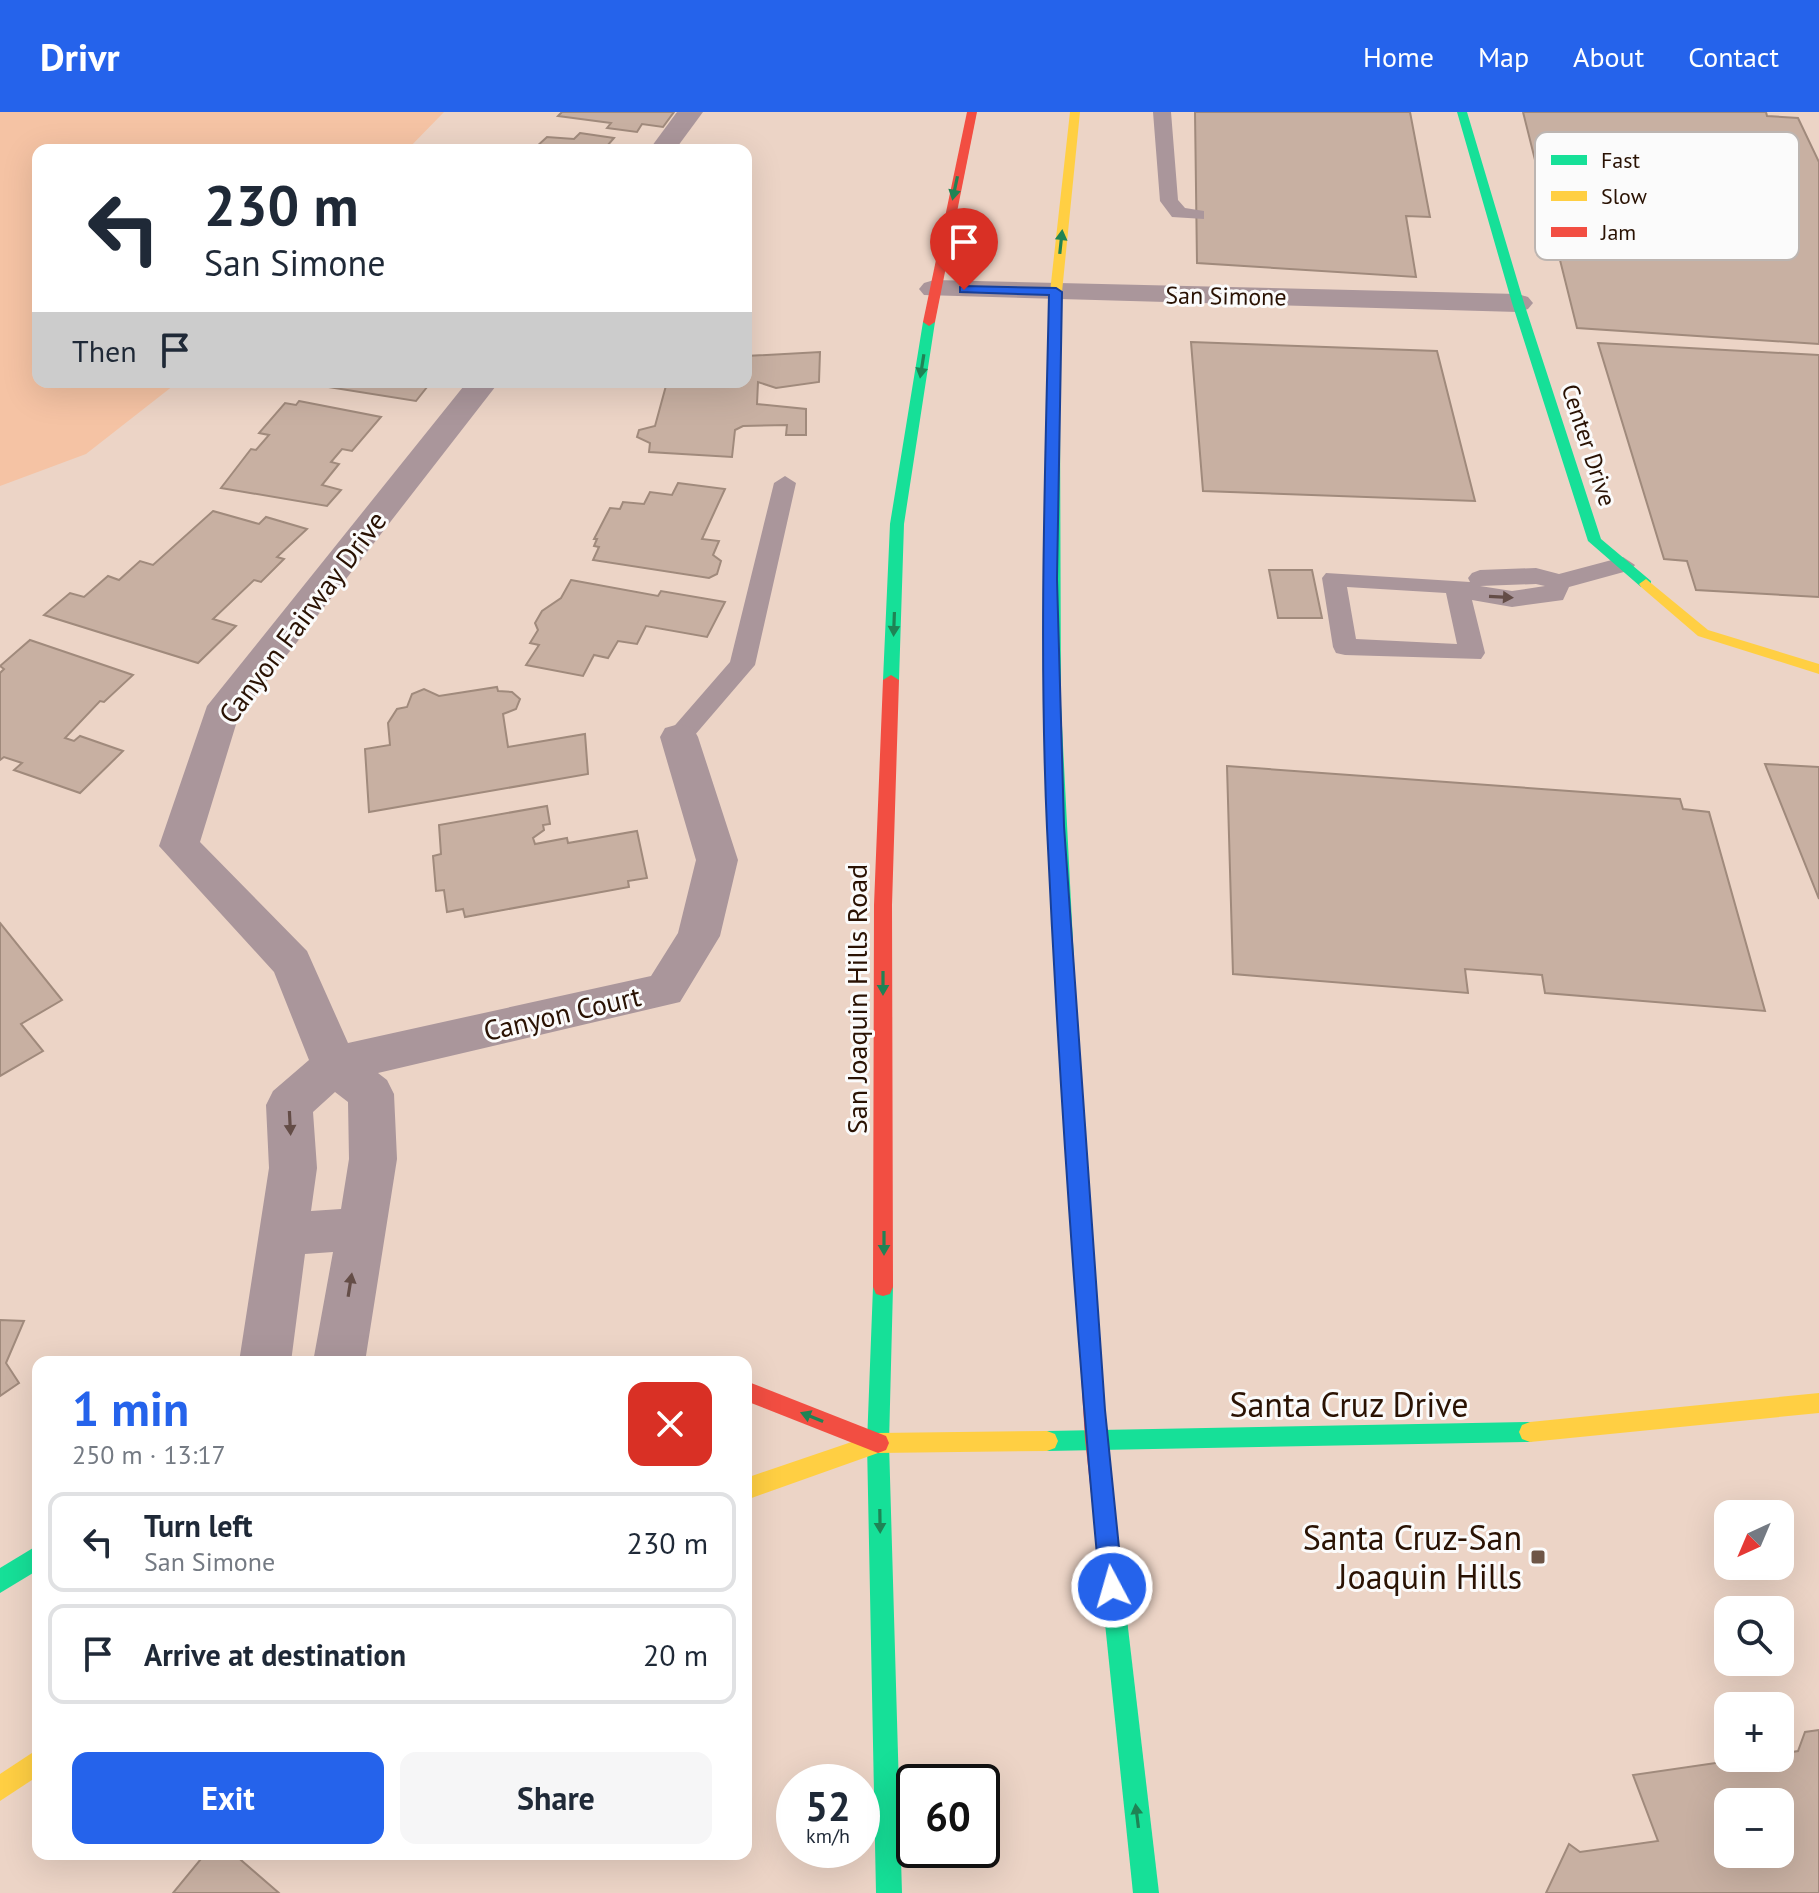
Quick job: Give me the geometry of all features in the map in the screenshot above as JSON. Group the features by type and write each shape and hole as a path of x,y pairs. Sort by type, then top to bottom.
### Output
{"main road":[{"name":"San Joaquin Hills Road","path":"889,1893 878,1443 884,1259 883,905 897,524 934,289 972,112"},
{"path":"1075,112 1056,292 1050,579 1055,826 1096,1439 1146,1893"},
{"name":"Center Drive","path":"1462,112 1518,303 1595,541 1703,633 1819,669"},
{"path":"752,1393 878,1443"},
{"name":"Santa Cruz Drive","path":"878,1443 1498,1435 1819,1403"},
{"path":"752,1487 878,1443"},
{"path":"0,1582 32,1560"},
{"path":"0,1789 32,1765"}],"street":[{"path":"666,144 690,112"},
{"name":"San Simone","path":"934,289 1518,303"},
{"name":"Canyon Fairway Drive","path":"340,1356 373,1159 371,1094 334,1065 292,963 179,846 220,715 478,388"},
{"name":"Canyon Court","path":"334,1065 665,990 699,936 717,860 679,737"},
{"path":"266,1356 293,1168 289,1105 334,1065"},
{"path":"284,1234 360,1229"}],"lane":[{"path":"1162,112 1169,201 1179,213 1197,215"},
{"path":"679,737 742,665 785,483"},
{"path":"1460,586 1472,653 1345,647 1334,578 1460,586 1485,597 1521,598 1554,594 1559,582 1623,565"}],"shaded area":[{"path":"0,112 444,112 413,144 32,144 32,388 170,388 86,454 0,486"}],"building":[{"path":"562,112 674,112 663,127 642,124 637,132 607,128 611,123 558,116"},
{"path":"1195,112 1410,112 1430,217 1406,216 1416,277 1197,263"},
{"path":"1523,112 1766,112 1767,116 1798,118 1819,162 1819,344 1577,328 1560,260 1799,260 1799,132 1535,132 1535,160"},
{"path":"580,133 614,138 609,144 539,144 547,137 574,139"},
{"path":"1191,342 1437,351 1475,501 1203,491"},
{"path":"1598,343 1819,355 1819,597 1696,590 1687,561 1664,559"},
{"path":"820,352 819,382 776,388 758,382 757,404 806,409 806,435 786,435 787,425 743,426 735,430 732,457 649,452 650,443 637,437 639,430 655,426 665,388 752,388 752,356"},
{"path":"335,388 426,388 416,401"},
{"path":"299,401 381,417 352,451 342,449 331,462 339,464 322,485 341,490 327,506 221,488 251,449 256,450 269,435 259,433 285,403 296,405"},
{"path":"678,483 725,489 702,539 719,541 713,555 721,561 717,574 709,578 593,560 599,547 594,546 597,539 594,539 610,508 620,509 623,502 644,504 650,492 672,495"},
{"path":"213,511 259,524 266,517 307,529 277,557 284,559 261,582 254,580 213,619 236,626 198,663 44,615 70,593 84,597 108,576 119,580 140,561 153,565"},
{"path":"1269,570 1312,570 1322,618 1278,618"},
{"path":"571,580 658,596 661,591 725,602 707,637 646,626 637,644 618,641 608,658 594,655 583,676 526,665 539,645 530,643 538,630 535,623 542,611 561,598"},
{"path":"30,640 133,675 104,702 100,701 65,738 74,741 80,736 123,751 80,793 14,770 22,763 4,757 0,760 0,673 4,669 0,666"},
{"path":"497,687 498,691 512,692 520,699 516,709 503,714 508,747 585,734 588,774 369,812 365,749 390,745 388,723 397,709 407,707 412,694 424,689 439,696"},
{"path":"1765,764 1819,767 1819,899"},
{"path":"1227,766 1680,799 1683,809 1709,812 1765,1011 1545,993 1542,975 1465,969 1468,993 1233,974"},
{"path":"547,806 550,824 543,825 544,830 533,838 535,844 567,838 568,843 637,831 647,878 628,881 629,887 465,917 463,909 447,912 444,890 436,891 433,856 441,854 439,825"},
{"path":"0,923 62,1000 21,1024 43,1051 0,1076"},
{"path":"0,1320 24,1321 6,1363 19,1383 0,1396"},
{"path":"1819,1730 1819,1893 1546,1893 1569,1844 1580,1852 1658,1841 1633,1775 1714,1763 1714,1772 1794,1772 1794,1752 1798,1751 1805,1732"},
{"path":"200,1860 241,1860 279,1893 173,1893"}],"traffic: fast":[{"path":"1462,112 1518,303 1595,541 1646,584"},
{"path":"891,680 897,524 929,322"},
{"path":"1054,411 1054,706 1067,1001"},
{"path":"883,1287 878,1443 889,1893"},
{"path":"1047,1441 1530,1432"},
{"path":"0,1582 32,1560"},
{"path":"1112,1585 1146,1893"}],"traffic: slow":[{"path":"1054,411 1056,292 1075,112"},
{"path":"1646,584 1703,633 1819,669"},
{"path":"1530,1432 1819,1403"},
{"path":"752,1487 878,1443 1047,1441"},
{"path":"0,1789 32,1765"}],"traffic: jam":[{"path":"929,322 972,112"},
{"path":"883,1287 883,905 891,680"},
{"path":"1067,1001 1096,1439 1112,1585"},
{"path":"752,1393 878,1443"}],"place":[{"name":"Santa Cruz-San Joaquin Hills","path":"1538,1557"}],"route":[{"path":"964,290 1056,292 1050,579 1055,826 1096,1439 1112,1587"}]}
